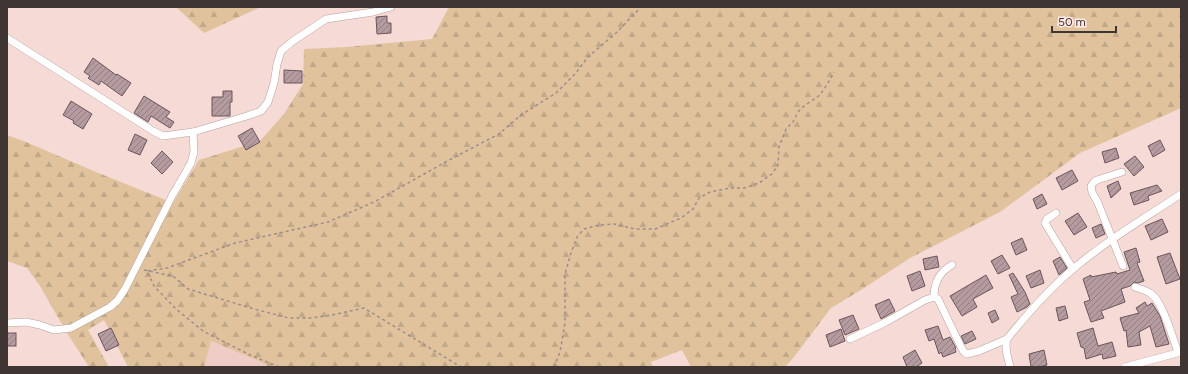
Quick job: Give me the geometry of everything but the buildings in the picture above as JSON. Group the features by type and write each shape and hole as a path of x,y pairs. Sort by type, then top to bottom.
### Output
{"street":[{"path":"7,38 163,136 193,132 262,111 268,102 281,51 293,41 326,19 373,12 391,7"},
{"path":"7,323 26,322 54,330 71,328 110,307 117,301 125,289 172,196 191,163 194,152 193,132"},
{"path":"1122,172 1097,180 1091,186 1092,192 1098,202 1123,266"},
{"path":"934,297 938,299 964,352 967,354 979,351 1007,338 1037,303 1073,269 1181,194"},
{"path":"1056,213 1047,219 1045,223 1073,269"},
{"path":"934,297 934,288 940,275 944,269 952,265"},
{"path":"1125,367 1180,352 1158,301 1150,293 1135,287"},
{"path":"850,339 886,322 925,300 934,297"},
{"path":"1007,338 1006,351 1010,367"}],"path":[{"path":"147,271 167,268 235,243 328,222 374,202 451,159 500,134 521,114 556,93 575,74 588,56 616,33 641,7"},
{"path":"554,367 560,352 565,323 565,274 576,237 584,229 599,225 614,224 635,229 655,230 681,218 693,209 699,198 710,192 730,188 744,188 759,183 772,174 778,165 780,147 786,129 793,122 798,112 820,95 834,72"},
{"path":"136,267 147,271 173,276 188,289 288,318 311,318 364,308 462,367"},
{"path":"147,271 154,286 176,309 203,331 250,355 279,367"}],"shaded area":[{"path":"211,341 261,362 269,367 204,367"}],"green space":[{"path":"176,7 261,7 204,33"},
{"path":"449,7 1181,7 1181,108 1080,153 1000,212 910,258 831,308 785,367 691,367 682,350 651,362 653,367 269,367 261,362 211,341 204,367 128,367 104,320 88,330 109,367 89,367 67,333 40,286 27,268 7,261 7,135 173,203 199,160 260,141 284,114 303,84 304,49 347,47 432,39"}]}
